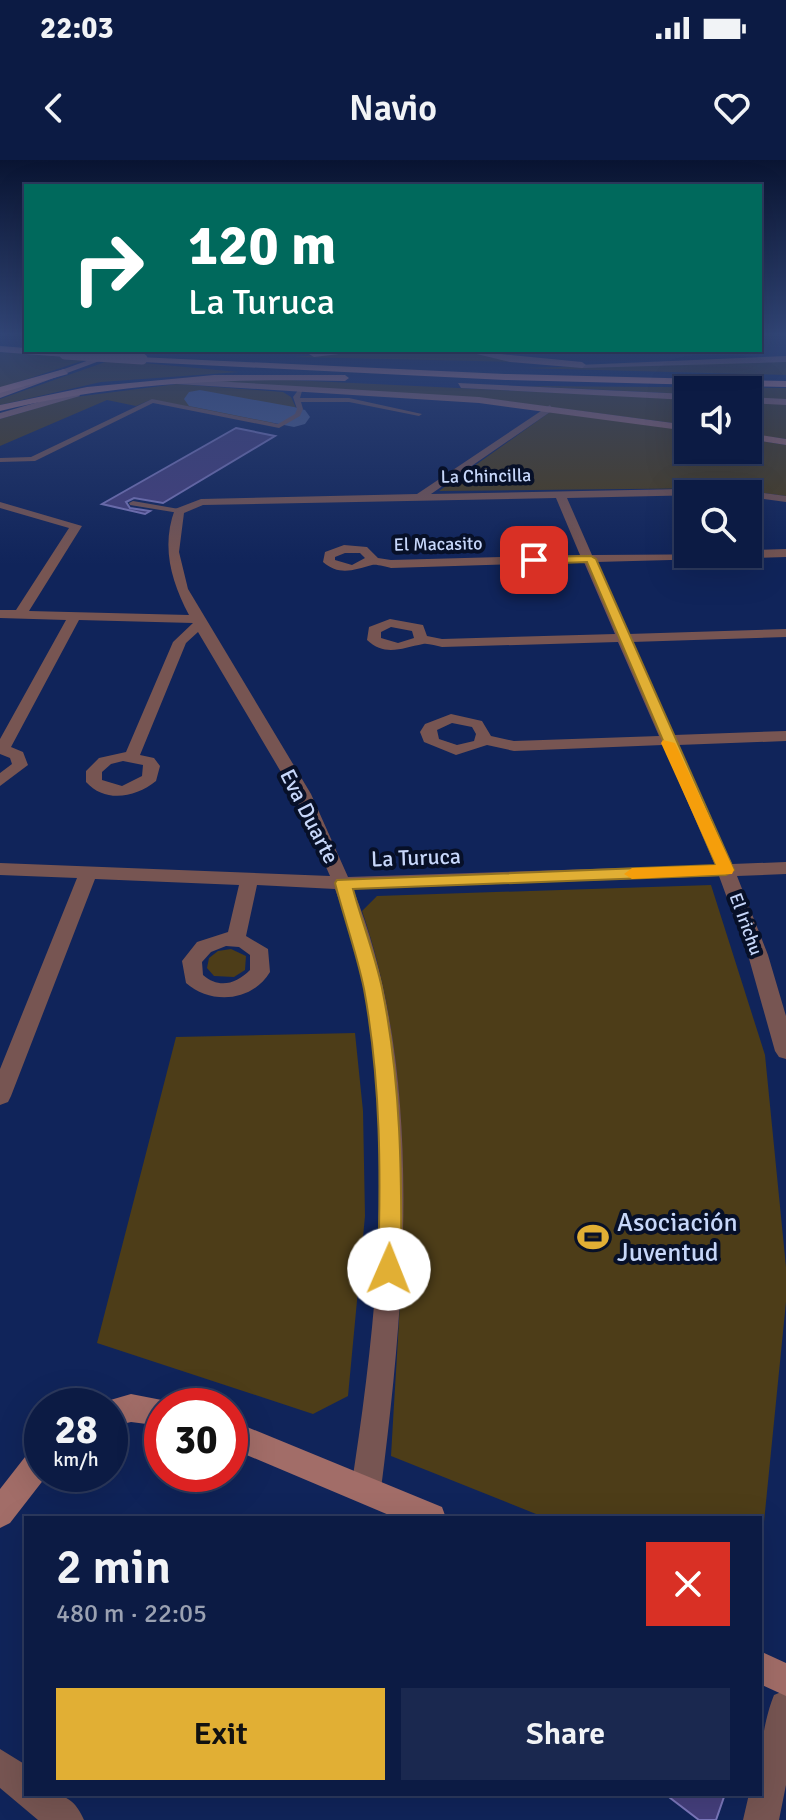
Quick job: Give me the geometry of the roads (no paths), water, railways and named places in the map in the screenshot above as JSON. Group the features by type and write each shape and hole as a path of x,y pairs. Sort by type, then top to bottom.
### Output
{"street":[{"path":"422,495 546,410"},
{"path":"567,410 674,426"},
{"path":"762,438 786,442"},
{"name":"La Chincilla","path":"183,508 422,495 729,491 786,499"},
{"name":"El Irichu","path":"559,493 591,559 623,639 726,870 785,1044"},
{"path":"0,505 76,526 20,614"},
{"name":"Eva Duarte","path":"183,508 173,552 182,589 198,623 299,789 343,883 373,988 386,1085 392,1174 389,1300 366,1489"},
{"name":"El Macasito","path":"762,554 786,553"},
{"name":"El Macasito","path":"371,561 391,564 674,556"},
{"path":"0,614 198,623"},
{"path":"0,781 20,765 17,755 1,749 75,616"},
{"path":"132,756 180,642 198,623"},
{"path":"421,639 442,643 786,633"},
{"path":"483,739 514,746 786,736"},
{"name":"La Turuca","path":"0,869 343,883 786,868"},
{"path":"0,1096 88,873"},
{"path":"236,939 249,880"},
{"path":"248,1441 427,1516"},
{"path":"0,1513 24,1482"},
{"path":"762,1668 786,1680"},
{"path":"761,1820 786,1707"},
{"path":"0,1766 24,1785"},
{"path":"36,1796 66,1820"}],"lane":[{"path":"32,459 132,410"},
{"path":"200,410 279,426 298,415 300,410"},
{"path":"401,410 419,414"},
{"path":"0,460 32,459 51,464"},
{"path":"133,503 183,508"}],"place":[{"name":"Asociación Juventud","path":"593,1237"}]}
